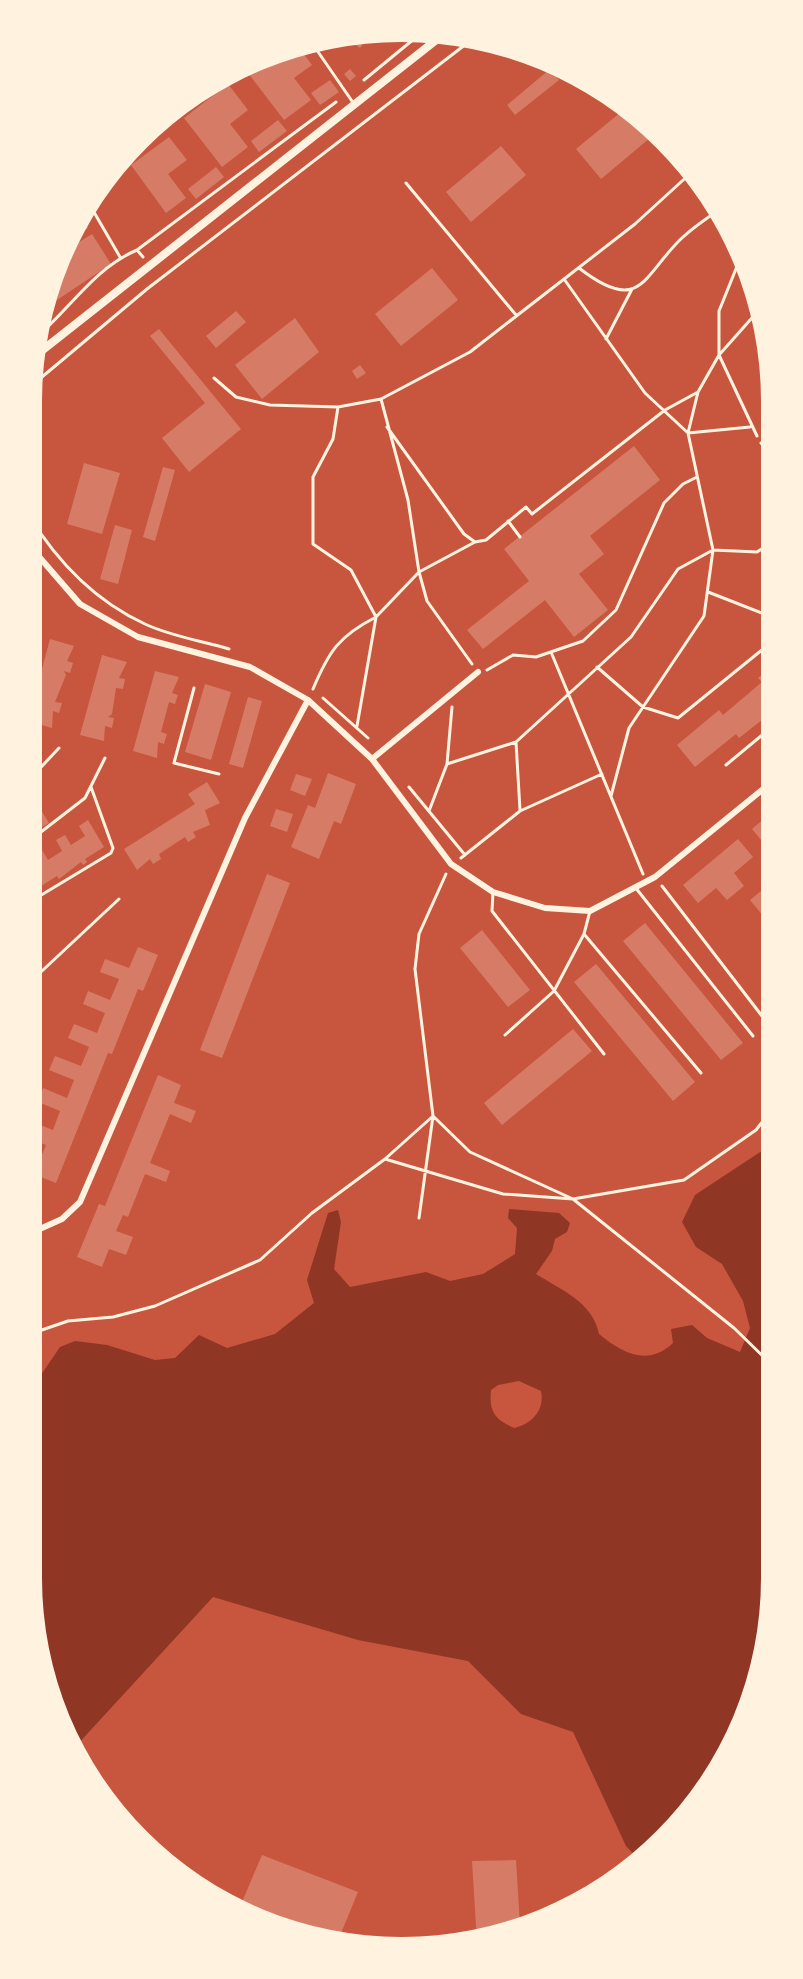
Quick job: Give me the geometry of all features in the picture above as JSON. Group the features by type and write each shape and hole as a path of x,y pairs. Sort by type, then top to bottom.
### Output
{"street":[{"path":"46,347 432,44"},
{"path":"42,560 80,604 138,637 250,667 308,700 372,759 451,864 493,892 545,908 590,911 655,877 761,791"},
{"path":"372,759 478,672"},
{"path":"42,1228 62,1219 80,1202 245,818 308,700"}],"lane":[{"path":"318,52 354,104"},
{"path":"194,688 174,763 219,774"},
{"path":"726,765 761,736"},
{"path":"635,887 753,1036"},
{"path":"493,892 492,911 604,1054"},
{"path":"505,1035 554,991 584,934 590,911"},
{"path":"584,934 701,1073"}],"path":[{"path":"50,325 76,294 120,257 137,250 347,94 410,42"},
{"path":"43,376 160,279 462,47"},
{"path":"214,378 236,397 270,405 338,407 381,399 470,352 635,224 684,179"},
{"path":"406,183 517,316"},
{"path":"95,214 120,257"},
{"path":"579,268 598,283 615,289 632,289 648,281 682,237 710,217"},
{"path":"137,250 160,279"},
{"path":"736,269 719,311 719,355 750,427 761,443"},
{"path":"564,279 645,393 688,433"},
{"path":"605,339 632,289"},
{"path":"611,796 629,728 704,616 713,550 688,433 698,392 719,355 751,319"},
{"path":"308,700 326,658 347,632 376,617 419,572 475,542 486,540 526,507 532,514 665,410 698,392"},
{"path":"381,399 408,500 419,572 427,601 478,672 513,655 536,657 583,641 616,610 664,503 683,484 697,477"},
{"path":"338,407 333,439 313,477 313,544 351,570 376,617 357,726"},
{"path":"387,427 464,534 475,542"},
{"path":"688,433 750,427"},
{"path":"508,521 520,537"},
{"path":"447,764 516,742 568,691 631,637 678,569 713,550 757,552 761,549"},
{"path":"708,592 761,613"},
{"path":"596,667 643,707 678,718 761,651"},
{"path":"551,652 643,874"},
{"path":"429,811 447,764 454,692"},
{"path":"516,742 520,811"},
{"path":"42,766 59,748"},
{"path":"42,832 71,812 91,787 105,758"},
{"path":"419,1218 433,1116 415,969 419,934 451,864 520,811 602,774"},
{"path":"42,895 111,853 113,848 91,787"},
{"path":"655,877 761,1015"},
{"path":"42,971 119,899"},
{"path":"42,1330 68,1321 113,1317 155,1306 260,1260 312,1213 385,1159 433,1116"},
{"path":"433,1116 470,1152 573,1199 734,1328 761,1354"},
{"path":"385,1159 503,1194 573,1199 684,1180 761,1124"}],"shaded area":[{"path":"761,1152 761,1578 754,1648 734,1715 713,1757 672,1815 639,1848 633,1853 626,1846 573,1732 521,1714 468,1661 358,1640 213,1597 81,1741 54,1671 43,1601 42,1373 60,1347 75,1341 107,1345 155,1360 175,1358 199,1335 227,1348 275,1334 314,1303 307,1280 328,1213 338,1210 341,1222 334,1269 350,1287 426,1272 450,1281 483,1274 515,1254 517,1228 508,1218 509,1209 559,1213 570,1223 567,1232 555,1239 552,1251 536,1274 583,1305 596,1323 599,1334 617,1347 635,1355 654,1354 673,1343 671,1329 692,1325 707,1338 740,1352 750,1328 743,1301 722,1264 696,1247 682,1222 695,1195","holes":["519,1381 541,1391 542,1398 532,1420 514,1428 497,1418 492,1409 491,1390 498,1385"]}],"building":[{"path":"305,55 312,65 294,78 311,100 284,120 250,75"},
{"path":"350,69 356,76 350,81 344,74"},
{"path":"546,72 559,80 515,115 507,105"},
{"path":"330,80 339,92 320,105 311,93"},
{"path":"229,86 248,110 230,124 248,147 222,167 184,118"},
{"path":"618,115 648,140 601,179 576,149"},
{"path":"278,120 287,131 259,152 251,141"},
{"path":"169,137 187,160 168,174 186,198 166,213 131,165"},
{"path":"501,146 526,175 471,222 446,192"},
{"path":"216,167 224,177 196,199 188,189"},
{"path":"92,234 111,264 56,300 69,264 79,242"},
{"path":"432,268 458,300 401,346 375,314"},
{"path":"236,311 246,322 216,348 206,336"},
{"path":"295,318 319,352 262,399 235,365"},
{"path":"159,329 241,429 189,472 162,438 205,403 150,336"},
{"path":"360,365 366,373 357,379 352,371"},
{"path":"634,446 660,480 590,536 604,554 579,574 608,610 574,637 545,600 483,649 467,630 529,581 504,549"},
{"path":"84,463 120,473 102,534 67,524"},
{"path":"163,467 175,470 155,541 143,537"},
{"path":"115,525 132,530 118,584 100,579"},
{"path":"50,639 74,646 67,661 73,663 70,673 64,671 66,675 55,702 62,703 59,713 53,711 52,728 42,725 42,669"},
{"path":"102,655 127,662 119,678 125,679 123,689 116,688 112,714 108,717 114,718 112,728 105,726 104,741 80,735"},
{"path":"155,671 179,677 172,693 178,695 175,704 169,702 161,732 167,734 164,744 158,742 157,758 133,751"},
{"path":"761,683 761,721 739,738 736,734 695,767 677,745 719,710 723,715"},
{"path":"205,684 231,692 211,760 185,752"},
{"path":"248,697 262,701 243,768 229,764"},
{"path":"328,773 356,784 341,824 334,821 319,859 291,847 308,805 315,808"},
{"path":"296,774 312,779 305,796 290,790"},
{"path":"207,782 220,803 205,810 210,825 193,832 196,837 188,842 185,837 159,854 161,859 153,864 150,859 137,870 124,849 195,804 188,794"},
{"path":"276,809 293,814 287,832 270,826"},
{"path":"42,811 49,823 42,827"},
{"path":"88,820 104,847 85,859 87,862 83,865 81,862 59,879 57,876 42,885 42,850 48,860 62,851 56,840 65,835 71,845 85,836 79,826"},
{"path":"761,821 761,840 752,829"},
{"path":"738,839 753,857 734,873 744,886 727,900 716,888 698,903 683,885"},
{"path":"267,874 290,883 222,1058 200,1050"},
{"path":"761,891 761,913 750,900"},
{"path":"645,923 743,1043 721,1060 623,941"},
{"path":"482,930 530,990 508,1007 460,948"},
{"path":"138,947 158,955 143,991 138,989 112,1054 108,1053 56,1183 42,1178 42,1154 46,1145 42,1143 42,1126 53,1130 60,1111 42,1104 42,1091 43,1088 67,1098 74,1080 49,1070 55,1056 81,1066 89,1047 68,1038 74,1024 97,1033 105,1013 83,1004 88,991 110,1000 119,979 100,972 105,959 129,968"},
{"path":"596,964 695,1082 673,1101 574,982"},
{"path":"573,1029 592,1051 502,1125 484,1103"},
{"path":"158,1075 181,1085 174,1103 196,1111 191,1123 170,1114 150,1163 170,1171 166,1182 145,1174 128,1217 123,1215 116,1231 133,1237 126,1255 109,1249 102,1267 77,1257 99,1204 105,1206"},
{"path":"262,1855 358,1892 342,1932 308,1925 243,1900"},
{"path":"516,1860 520,1917 476,1929 472,1861"}]}
